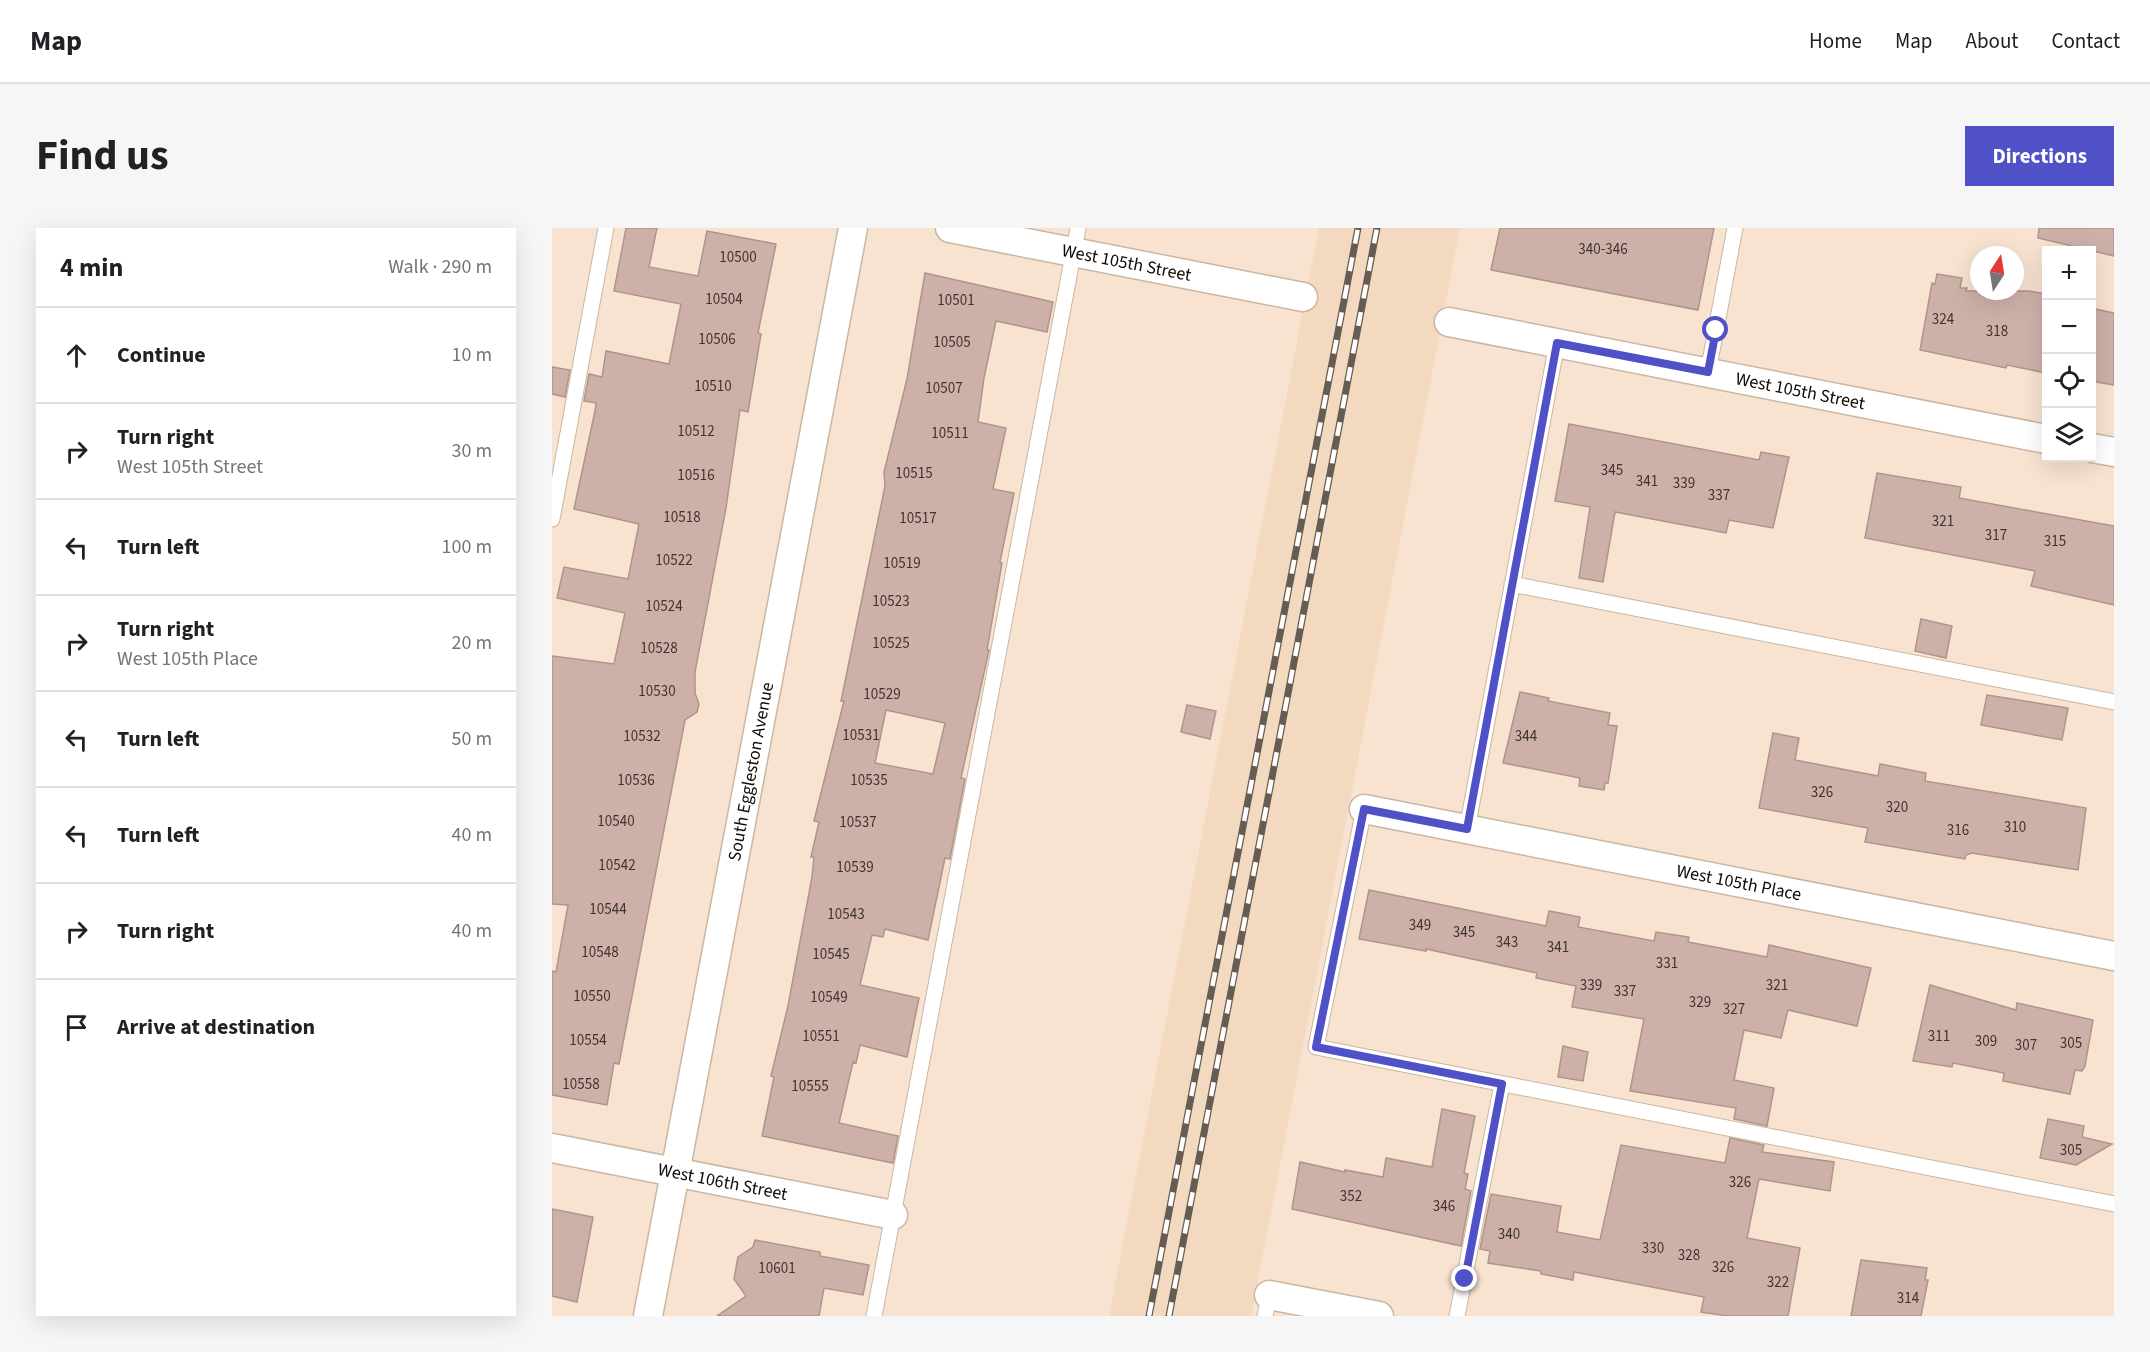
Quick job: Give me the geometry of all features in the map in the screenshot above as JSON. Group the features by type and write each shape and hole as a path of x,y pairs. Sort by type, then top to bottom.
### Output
{"street":[{"name":"South Eggleston Avenue","path":"648,1316 853,228"},
{"name":"West 105th Street","path":"950,228 1076,240 1303,297"},
{"name":"West 105th Street","path":"1449,322 2042,438"},
{"path":"2096,449 2114,452"},
{"name":"West 105th Place","path":"1364,809 2114,956"},
{"name":"West 106th Street","path":"552,1149 893,1215"},
{"path":"1267,1305 1379,1316"}],"lane":[{"path":"552,519 606,228"},
{"path":"1708,372 1735,228"},
{"path":"874,1316 1076,240"},
{"path":"1467,829 1557,343"},
{"path":"1512,584 2114,702"},
{"path":"1364,809 1316,1047 2114,1204"},
{"path":"1457,1316 1502,1084"}],"shaded area":[{"path":"1319,228 1460,228 1251,1316 1109,1316"}],"building":[{"path":"626,228 657,228 649,267 698,276 707,231 776,244 758,333 761,334 748,412 740,410 726,508 695,672 695,693 699,704 697,712 685,720 619,1064 614,1063 607,1105 552,1095 552,971 556,972 568,905 552,904 552,656 614,664 625,613 557,598 564,567 628,579 639,524 574,509 596,403 584,401 589,374 602,377 606,351 669,364 681,304 614,291"},
{"path":"1500,228 1714,228 1698,310 1491,270"},
{"path":"2039,228 2114,228 2114,256 2096,252 2096,246 2072,246 2038,238"},
{"path":"925,273 1053,302 1047,332 996,321 984,378 978,422 1006,428 993,489 1014,493 1000,562 1002,563 987,650 989,650 961,778 965,779 950,859 945,858 928,940 885,929 883,937 872,935 860,985 919,998 907,1057 860,1045 856,1063 853,1062 839,1123 898,1136 893,1163 762,1136 774,1077 771,1076 788,1006 812,877 814,857 811,857 819,822 814,821 844,701 841,701 885,486 884,472 907,379","holes":["886,710 945,723 933,774 875,763"]},
{"path":"1937,274 1962,278 1960,288 1967,288 1966,291 1970,291 1970,300 2024,300 2024,291 2042,293 2042,372 2007,365 2006,368 1920,350 1932,283 1935,284"},
{"path":"2096,309 2114,313 2114,385 2096,382"},
{"path":"552,367 570,370 565,397 552,394"},
{"path":"1569,424 1759,460 1761,452 1789,457 1773,528 1729,520 1726,533 1615,512 1603,582 1579,578 1590,507 1555,501"},
{"path":"1877,473 1961,487 1959,498 2114,526 2114,605 2031,586 2035,571 1865,538"},
{"path":"1921,619 1952,626 1946,658 1915,651"},
{"path":"1520,692 1549,698 1548,701 1610,713 1608,725 1617,726 1608,783 1605,783 1604,790 1579,786 1580,778 1503,763"},
{"path":"1987,695 2068,708 2062,740 1981,725"},
{"path":"1187,705 1216,711 1210,739 1181,732"},
{"path":"1773,733 1799,738 1795,760 1878,776 1880,764 1926,773 1925,781 2086,808 2078,870 1972,853 1966,855 1965,859 1865,842 1868,828 1759,808"},
{"path":"1369,890 1546,926 1549,911 1580,917 1578,927 1654,941 1656,932 1689,937 1688,942 1767,957 1769,945 1871,968 1857,1026 1788,1010 1781,1038 1744,1030 1734,1080 1774,1088 1767,1126 1734,1119 1736,1108 1630,1091 1644,1019 1572,1007 1576,986 1536,978 1537,973 1426,949 1426,951 1359,939"},
{"path":"1930,985 2016,1010 2017,1003 2093,1020 2085,1066 2082,1071 2075,1070 2070,1094 2003,1081 2004,1073 1953,1063 1952,1067 1913,1061"},
{"path":"1563,1046 1588,1052 1583,1081 1558,1077"},
{"path":"1442,1109 1475,1116 1464,1173 1468,1174 1465,1189 1471,1191 1461,1246 1292,1209 1300,1162 1345,1172 1345,1170 1383,1177 1386,1158 1432,1167"},
{"path":"2048,1119 2084,1126 2082,1137 2112,1144 2076,1165 2040,1158"},
{"path":"1730,1138 1764,1145 1762,1152 1834,1162 1830,1191 1759,1179 1747,1238 1800,1248 1788,1316 1728,1316 1701,1312 1704,1297 1574,1272 1573,1280 1541,1274 1541,1271 1488,1263 1490,1251 1480,1249 1491,1194 1561,1206 1557,1232 1600,1240 1621,1145 1725,1163"},
{"path":"552,1209 593,1217 577,1302 552,1296"},
{"path":"755,1240 820,1252 820,1256 869,1265 863,1295 824,1288 819,1316 717,1316 746,1296 734,1279 738,1257 753,1247"},
{"path":"1861,1260 1927,1268 1925,1280 1928,1280 1921,1316 1851,1316"}],"railway":[{"path":"1149,1316 1358,228"},
{"path":"1169,1316 1377,228"}],"route":[{"path":"1465,1279 1502,1084 1316,1047 1364,809 1467,829 1557,343 1708,372 1716,330"}]}
